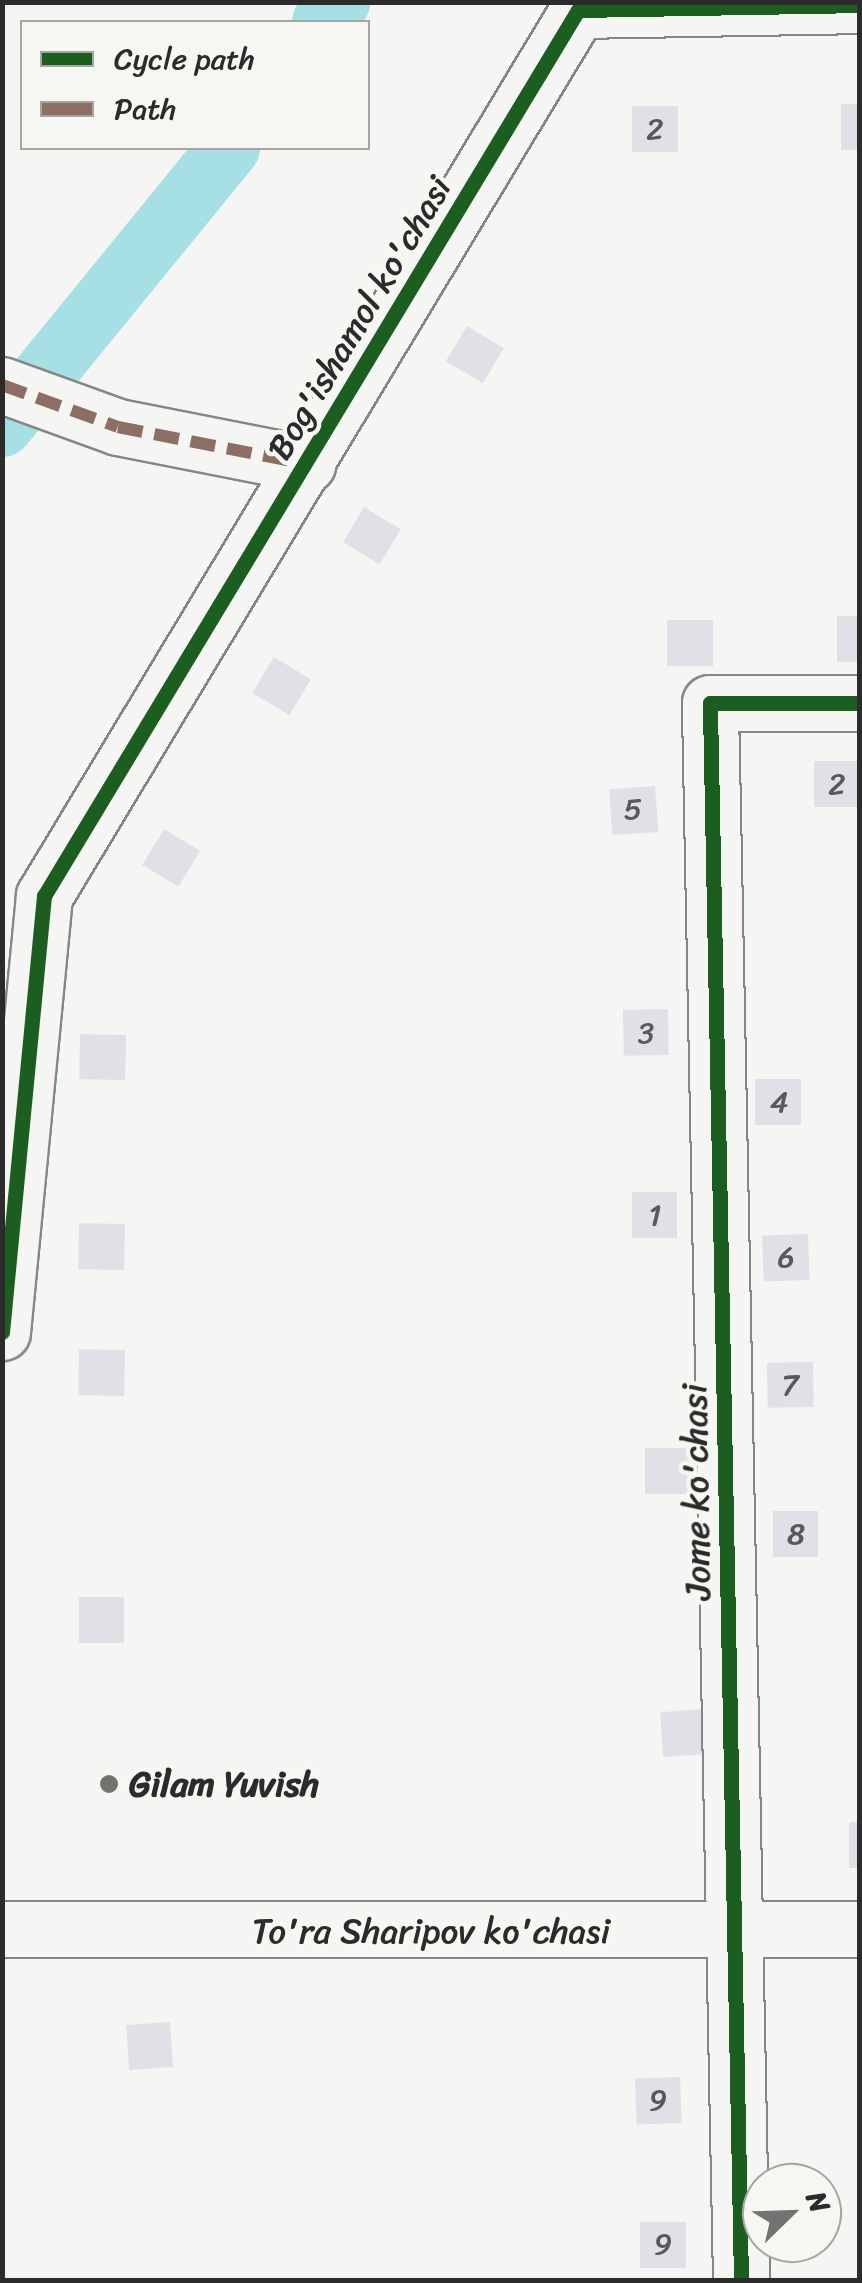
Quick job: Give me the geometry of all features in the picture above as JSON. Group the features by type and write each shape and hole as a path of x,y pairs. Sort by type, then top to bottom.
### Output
{"street":[{"name":"Bog'ishamol ko'chasi","path":"2,1332 44,896 578,10 860,4"},
{"path":"2,385 118,428 307,464"},
{"name":"Jome ko'chasi","path":"741,2280 710,703 860,703"},
{"name":"To'ra Sharipov ko'chasi","path":"2,1929 734,1933 860,1929"}],"building":[{"path":"841,104 860,104 860,150 841,150"},
{"path":"632,106 678,106 678,152 632,152"},
{"path":"467,326 504,348 483,383 446,361"},
{"path":"364,507 401,529 380,564 343,542"},
{"path":"837,616 860,616 860,662 837,662"},
{"path":"667,620 713,620 713,666 667,666"},
{"path":"274,657 311,679 289,715 252,693"},
{"path":"814,761 860,761 860,807 814,807"},
{"path":"655,786 658,832 612,835 609,789"},
{"path":"164,829 200,851 178,887 142,865"},
{"path":"668,1009 669,1055 624,1056 623,1010"},
{"path":"80,1034 126,1035 125,1080 79,1079"},
{"path":"755,1079 801,1079 801,1125 755,1125"},
{"path":"632,1192 677,1192 677,1238 632,1238"},
{"path":"79,1223 125,1224 124,1270 78,1269"},
{"path":"808,1234 810,1280 764,1282 762,1236"},
{"path":"79,1349 125,1350 124,1396 78,1395"},
{"path":"813,1362 814,1407 768,1408 767,1363"},
{"path":"645,1448 691,1448 691,1494 645,1494"},
{"path":"773,1511 818,1511 818,1557 773,1557"},
{"path":"79,1597 124,1597 124,1643 79,1643"},
{"path":"705,1709 708,1754 663,1757 660,1712"},
{"path":"849,1822 860,1822 860,1868 849,1868"},
{"path":"170,2022 173,2067 129,2070 126,2025"},
{"path":"680,2077 682,2123 637,2125 635,2079"},
{"path":"640,2222 686,2222 686,2268 640,2268"}],"waterway":[{"path":"325,20 339,2"},
{"path":"2,426 227,150"}],"marked path":[{"path":"2,385 118,427 307,464"}],"cycle path":[{"path":"2,1332 44,896 578,10 860,5"},
{"path":"741,2280 710,703 860,703"}],"place":[{"name":"Gilam Yuvish","path":"109,1784"}]}
